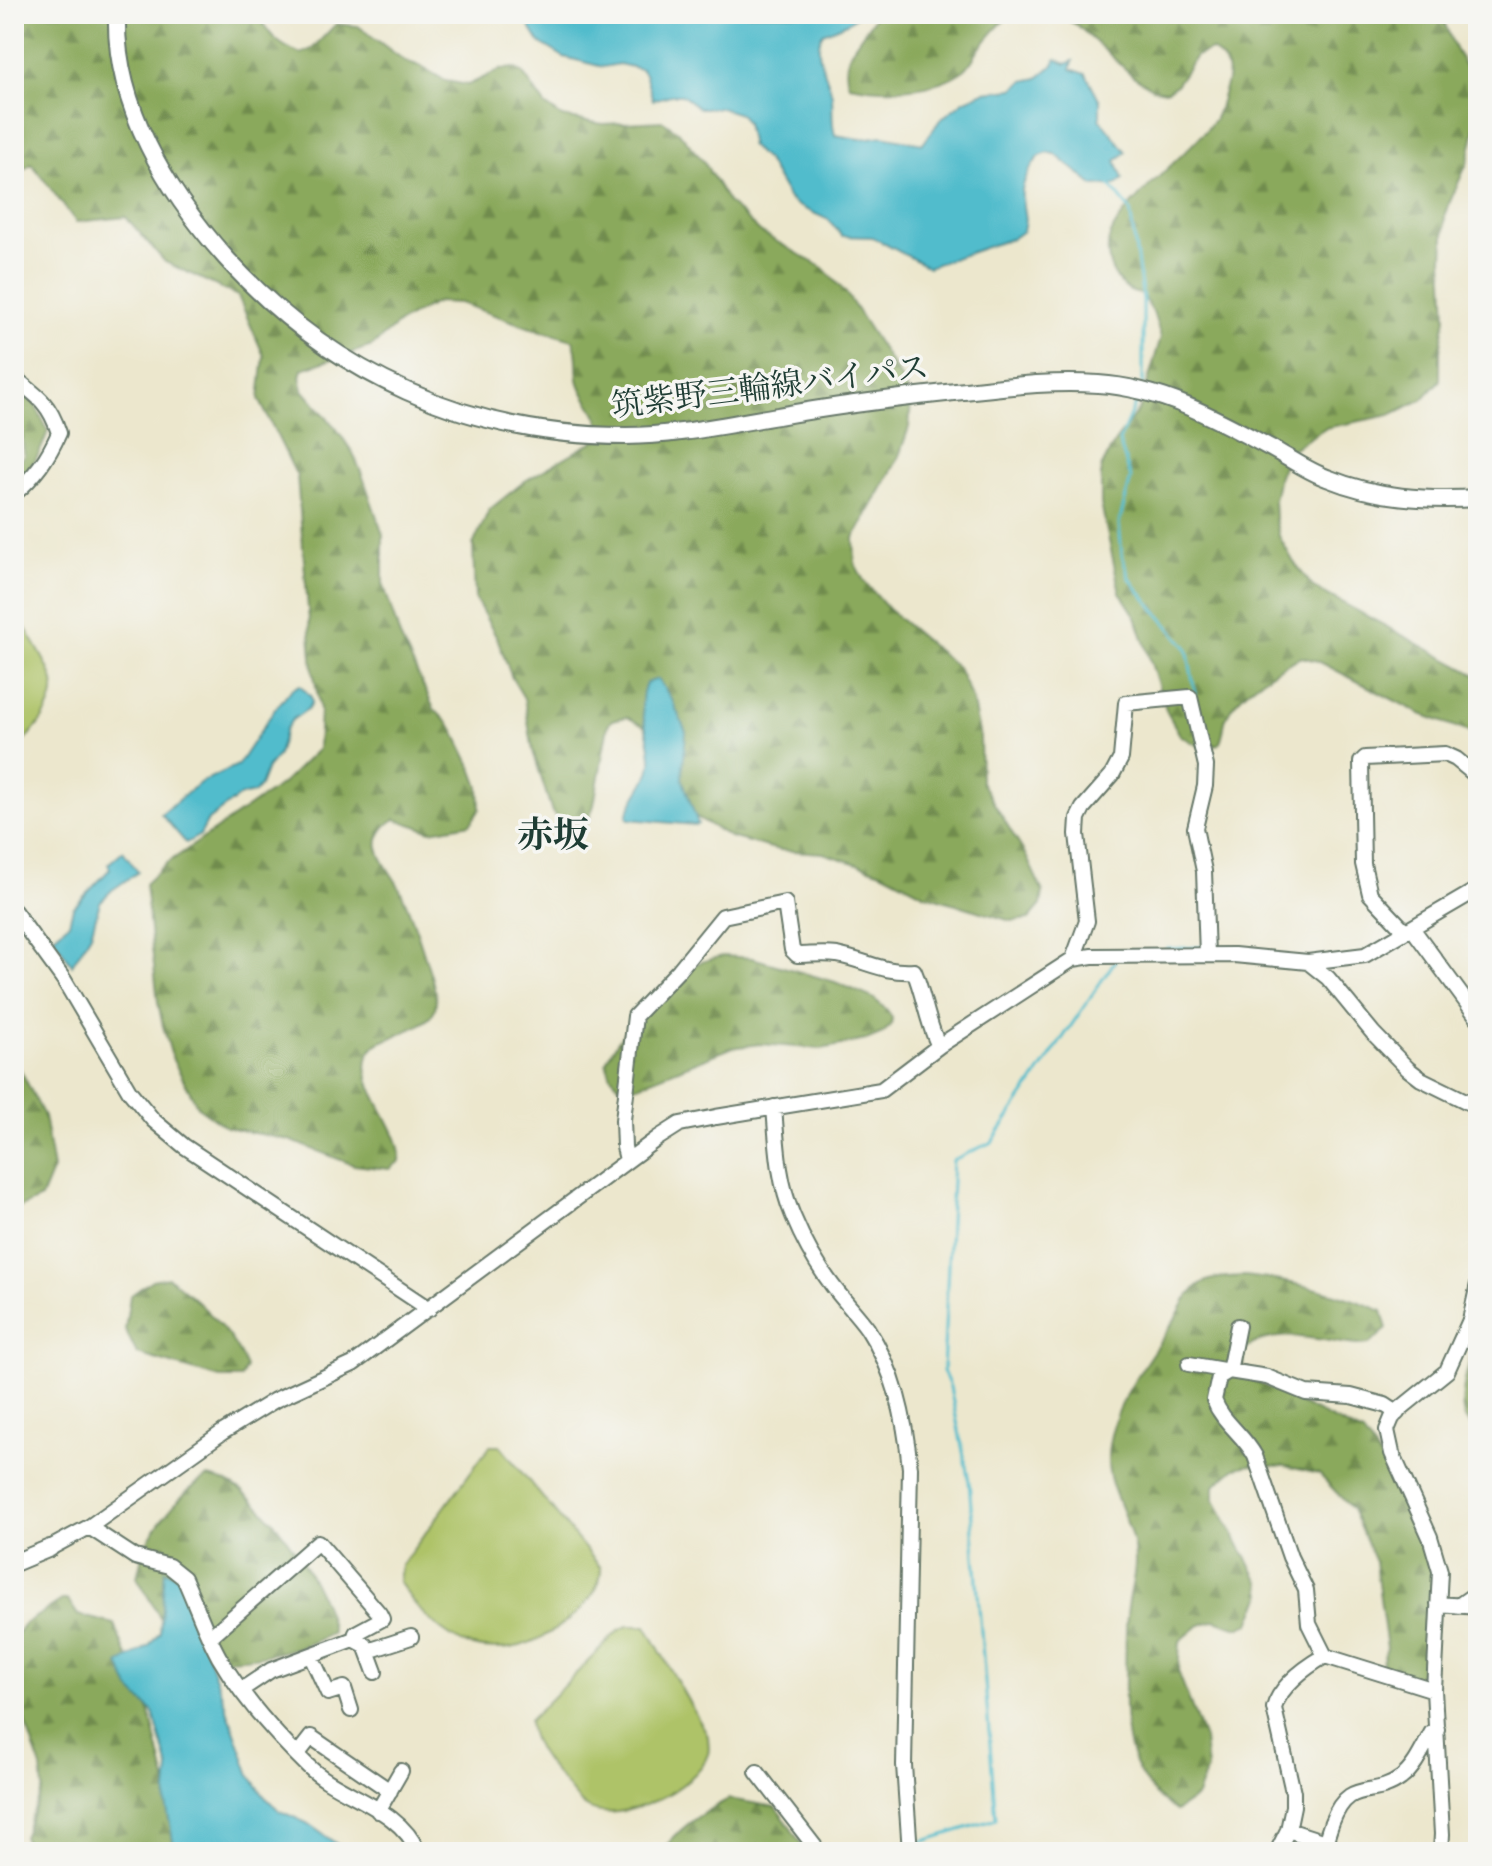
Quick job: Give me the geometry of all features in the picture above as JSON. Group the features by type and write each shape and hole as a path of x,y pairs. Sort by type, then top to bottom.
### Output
{"main road":[{"name":"筑紫野三輪線バイパス","path":"117,14 116,43 131,105 159,165 205,235 250,284 309,334 380,381 429,402 483,419 557,433 628,436 693,430 835,406 1005,386 1054,382 1102,384 1170,399 1195,408 1325,478 1368,492 1445,500 1478,498"},
{"path":"14,1563 50,1548"}],"street":[{"path":"14,378 40,397 53,413 59,433 50,455 14,494"},
{"path":"1073,959 1087,921 1078,818 1112,775 1121,758 1126,703 1190,697 1206,766 1195,836 1204,871 1207,955"},
{"path":"1478,777 1445,754 1365,758 1361,762 1363,864 1370,894 1409,929 1478,1018"},
{"path":"50,1548 89,1527 223,1432 275,1400 353,1364 680,1124 881,1090 939,1046 1073,959 1092,956 1207,955 1308,962 1365,955 1477,890"},
{"path":"627,1160 623,1120 635,1016 679,970 723,916 785,903 792,950 797,955 834,954 869,963 891,973 914,971 924,993 934,1038 939,1046"},
{"path":"14,911 64,980 130,1092 153,1120 184,1146 429,1309"},
{"path":"1308,962 1328,978 1373,1033 1408,1069 1421,1079 1478,1107"},
{"path":"774,1107 778,1163 792,1215 812,1255 878,1347 900,1401 906,1435 910,1493 904,1765 910,1852 894,1852"},
{"path":"1441,1852 1434,1690 1440,1571 1430,1537 1392,1453 1387,1430 1397,1413 1447,1371 1470,1320 1478,1284"},
{"path":"1238,1326 1229,1371 1219,1377 1214,1400 1222,1415 1247,1441 1255,1456 1290,1557 1306,1590 1309,1624 1325,1656 1434,1690"},
{"path":"1189,1364 1267,1377 1306,1393 1351,1396 1385,1405 1397,1413"},
{"path":"89,1527 135,1557 177,1570 184,1578 218,1654 241,1690 312,1770 397,1825 418,1852"},
{"path":"210,1637 318,1542 382,1619 356,1633 354,1639 271,1670 241,1690"},
{"path":"1458,1606 1478,1592"},
{"path":"1438,1604 1478,1607"},
{"path":"368,1651 411,1637"},
{"path":"354,1639 365,1645 375,1672"},
{"path":"311,1656 328,1693 344,1688 351,1710"},
{"path":"1277,1852 1288,1830 1293,1792 1274,1708 1277,1697 1286,1687 1325,1656"},
{"path":"1288,1830 1326,1847 1344,1799 1353,1793 1402,1778 1437,1729"},
{"path":"297,1755 311,1737 390,1791"},
{"path":"378,1811 401,1771"},
{"path":"757,1772 819,1852"}],"green space":[{"path":"14,14 259,14 275,39 301,54 312,49 336,24 358,26 405,61 446,81 468,85 500,70 513,68 522,72 545,105 562,117 603,124 663,121 679,132 704,162 728,202 760,232 823,268 846,293 904,383 911,401 909,427 898,459 854,538 855,564 864,581 888,609 958,668 972,699 980,737 981,782 1025,854 1043,892 1041,905 1029,919 1011,921 926,895 882,872 823,853 779,850 730,837 690,813 645,727 627,717 612,720 608,725 594,805 587,824 562,823 552,812 533,751 524,698 475,598 473,545 489,510 525,481 597,439 599,423 580,387 573,340 460,303 437,302 400,322 372,346 302,369 300,377 303,390 353,453 383,535 383,583 400,637 434,709 452,727 479,787 480,809 470,824 431,831 395,819 385,827 378,839 381,857 398,885 414,922 432,979 436,1004 427,1019 374,1046 366,1065 373,1092 399,1148 400,1161 389,1169 354,1165 289,1140 226,1127 198,1107 173,1060 163,1026 145,884 166,864 283,783 318,749 320,710 313,669 297,476 259,399 264,356 238,296 165,262 126,217 76,222 32,164 14,176"},
{"path":"876,14 1012,14 982,45 967,68 952,77 938,83 908,88 878,89 849,85 846,74 849,56"},
{"path":"1056,14 1445,14 1445,24 1455,49 1472,77 1477,97 1477,120 1468,161 1445,213 1443,259 1446,318 1440,350 1440,380 1423,399 1390,415 1325,428 1289,451 1274,500 1279,536 1313,587 1478,676 1478,735 1421,714 1318,661 1301,657 1250,688 1241,697 1226,718 1219,744 1200,747 1180,735 1167,712 1136,617 1120,592 1101,504 1101,468 1114,443 1140,408 1161,337 1153,312 1141,294 1128,290 1116,277 1110,264 1108,245 1117,222 1128,208 1214,120 1228,73 1222,58 1211,50 1196,56 1176,85 1166,91 1154,89 1133,76 1077,25"},
{"path":"14,390 35,404 48,431 35,460 14,484 14,469 24,455 22,433 14,430"},
{"path":"14,609 47,665 53,691 42,719 14,748"},
{"path":"723,956 752,958 835,982 873,998 887,1010 892,1018 891,1025 883,1033 866,1040 821,1049 760,1044 731,1048 636,1086 620,1086 611,1076 606,1062 629,1027 662,988 682,971"},
{"path":"14,1057 44,1116 53,1169 41,1198 14,1210"},
{"path":"1245,1276 1315,1289 1382,1311 1387,1329 1369,1344 1297,1337 1268,1339 1243,1351 1244,1367 1252,1380 1363,1434 1397,1481 1433,1562 1428,1680 1422,1681 1380,1668 1387,1648 1375,1562 1352,1509 1319,1474 1285,1466 1235,1468 1214,1486 1214,1499 1260,1583 1262,1595 1250,1623 1238,1628 1215,1620 1198,1626 1180,1641 1178,1671 1204,1739 1207,1769 1197,1796 1176,1811 1146,1784 1137,1768 1127,1735 1126,1631 1135,1562 1131,1536 1109,1474 1109,1442 1130,1387 1190,1293 1209,1280"},
{"path":"168,1277 202,1306 232,1341 246,1367 241,1378 220,1378 137,1354 125,1329 130,1296 152,1280"},
{"path":"1478,1333 1478,1432 1465,1417 1462,1403"},
{"path":"490,1446 500,1446 601,1568 593,1594 570,1618 542,1637 505,1649 472,1646 450,1636 421,1611 399,1581 401,1566"},
{"path":"208,1477 227,1482 243,1492 277,1526 319,1593 332,1633 298,1647 262,1656 225,1659 188,1657 167,1630 137,1577 143,1552 161,1521 180,1499"},
{"path":"62,1600 68,1600 78,1615 114,1624 150,1713 167,1785 176,1852 31,1852 23,1837 43,1789 41,1768 14,1691 14,1638 23,1625"},
{"path":"628,1626 646,1626 708,1736 709,1752 701,1767 689,1779 655,1801 617,1812 600,1812 582,1804 547,1763 535,1743 529,1721 619,1630"},
{"path":"729,1799 776,1807 807,1852 662,1852 683,1828"}],"water":[{"path":"518,14 612,14 616,18 622,14 859,14 849,22 823,33 819,49 832,96 835,135 860,139 883,136 923,144 940,120 965,100 984,92 1013,89 1024,81 1038,78 1056,59 1066,64 1073,61 1071,69 1086,74 1100,101 1100,119 1126,152 1116,161 1123,179 1116,185 1094,186 1055,154 1040,156 1024,181 1023,231 1013,238 928,267 872,237 842,236 829,220 789,199 767,161 751,147 746,123 740,114 721,108 699,108 682,95 653,100 641,69 619,64 603,67 564,57 539,42"},
{"path":"658,679 672,700 686,732 682,778 698,824 695,825 627,817 650,771 651,754 642,703 646,683"},
{"path":"300,685 312,702 285,730 278,755 267,768 260,786 254,793 240,796 208,820 200,835 186,843 161,814 201,782 238,765 275,709 292,689"},
{"path":"123,851 138,872 100,902 91,934 72,965 53,937 69,923 73,908 110,869 108,864"},
{"path":"165,1570 181,1579 250,1775 264,1796 280,1811 307,1823 348,1852 175,1852 166,1803 169,1768 153,1712 130,1689 119,1664 149,1646 160,1632"}],"waterway":[{"path":"1109,184 1130,210 1143,300 1143,384"},
{"path":"1139,395 1119,441 1131,478 1119,523 1122,556 1136,587 1187,648 1195,693"},
{"path":"1212,908 1213,947"},
{"path":"1166,949 1202,947"},
{"path":"920,1852 921,1842 996,1819 969,1481 950,1387 943,1371 953,1160 992,1142 1115,961"}],"district":[{"name":"赤坂","path":"553,834"}]}
